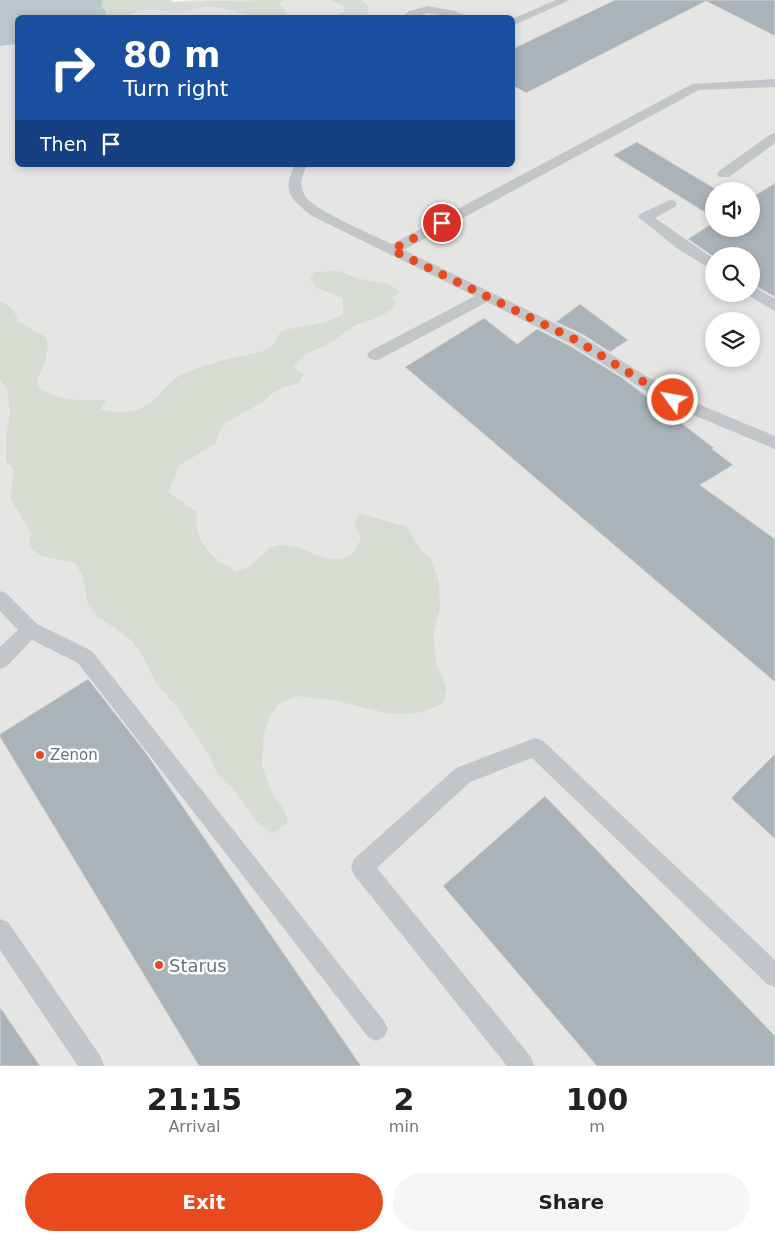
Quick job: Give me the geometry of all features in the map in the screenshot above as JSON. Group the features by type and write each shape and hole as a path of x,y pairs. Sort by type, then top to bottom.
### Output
{"lane":[{"path":"515,22 565,0"},
{"path":"413,15 427,9 437,9 456,15"},
{"path":"392,250 696,87 775,83"},
{"path":"724,174 775,137"},
{"path":"300,167 294,179 298,198 317,213 576,340 673,400 775,443"},
{"path":"670,204 645,217 705,260"},
{"path":"376,355 487,296"},
{"path":"760,296 775,306"},
{"path":"0,599 30,630 85,657 376,1029"},
{"path":"0,660 30,630"},
{"path":"522,1066 362,867 462,776 535,748 775,976"},
{"path":"0,930 92,1066"}],"shaded area":[{"path":"0,0 103,0 101,6 106,15 15,15 15,44 0,46"},
{"path":"103,0 171,0 172,2 195,0 775,0 775,1066 0,1066 0,46 15,44 15,167 515,167 515,15 106,15"},
{"path":"103,0 171,0 172,2 283,0 279,3 288,13 286,15 248,15 212,6 175,13 159,10 140,10 129,15 106,15 101,6"},
{"path":"331,0 362,0 368,6 368,12 366,15 339,15 344,11 343,6"},
{"path":"338,271 391,286 400,292 392,298 396,304 381,316 348,329 332,342 301,358 294,368 304,374 299,383 284,387 273,393 264,401 228,422 219,432 216,443 179,466 168,492 197,512 198,532 206,548 219,561 236,571 249,567 274,546 297,547 321,557 343,559 353,552 361,538 354,526 359,513 407,527 420,549 430,558 439,581 440,608 433,634 436,662 447,689 443,703 427,711 408,714 390,714 333,700 295,696 278,705 269,718 264,733 262,765 272,794 283,807 288,822 272,834 256,821 233,788 217,774 210,757 179,710 156,683 142,654 131,640 99,617 88,605 82,575 75,563 41,556 29,546 31,533 10,498 14,471 6,461 6,437 10,413 7,390 0,379 0,301 12,309 18,321 46,337 47,354 37,381 40,389 65,398 106,400 101,409 125,412 134,411 146,406 171,382 183,374 215,363 264,351 273,345 282,330 321,323 343,314 343,298 317,288 310,280 314,272"}],"building":[{"path":"615,0 775,0 775,36 706,1 526,93 515,87 515,48"},
{"path":"637,142 705,183 705,212 613,155"},
{"path":"775,183 775,297 760,288 760,247 705,247 705,251 688,239 705,228 705,237 760,237 760,192"},
{"path":"580,304 628,340 610,352 582,334 556,322"},
{"path":"484,318 517,344 537,329 570,346 621,377 714,448 712,449 733,465 700,485 775,539 775,682 405,367"},
{"path":"88,679 146,753 361,1066 199,1066 0,737 0,734"},
{"path":"775,754 775,839 731,798"},
{"path":"545,796 775,1036 775,1066 597,1066 443,886"},
{"path":"0,1007 40,1066 0,1066"}],"place":[{"name":"Zenon","path":"40,755"},
{"name":"Starus","path":"159,965"}],"route":[{"path":"442,223 392,250 576,340 673,400"}]}
